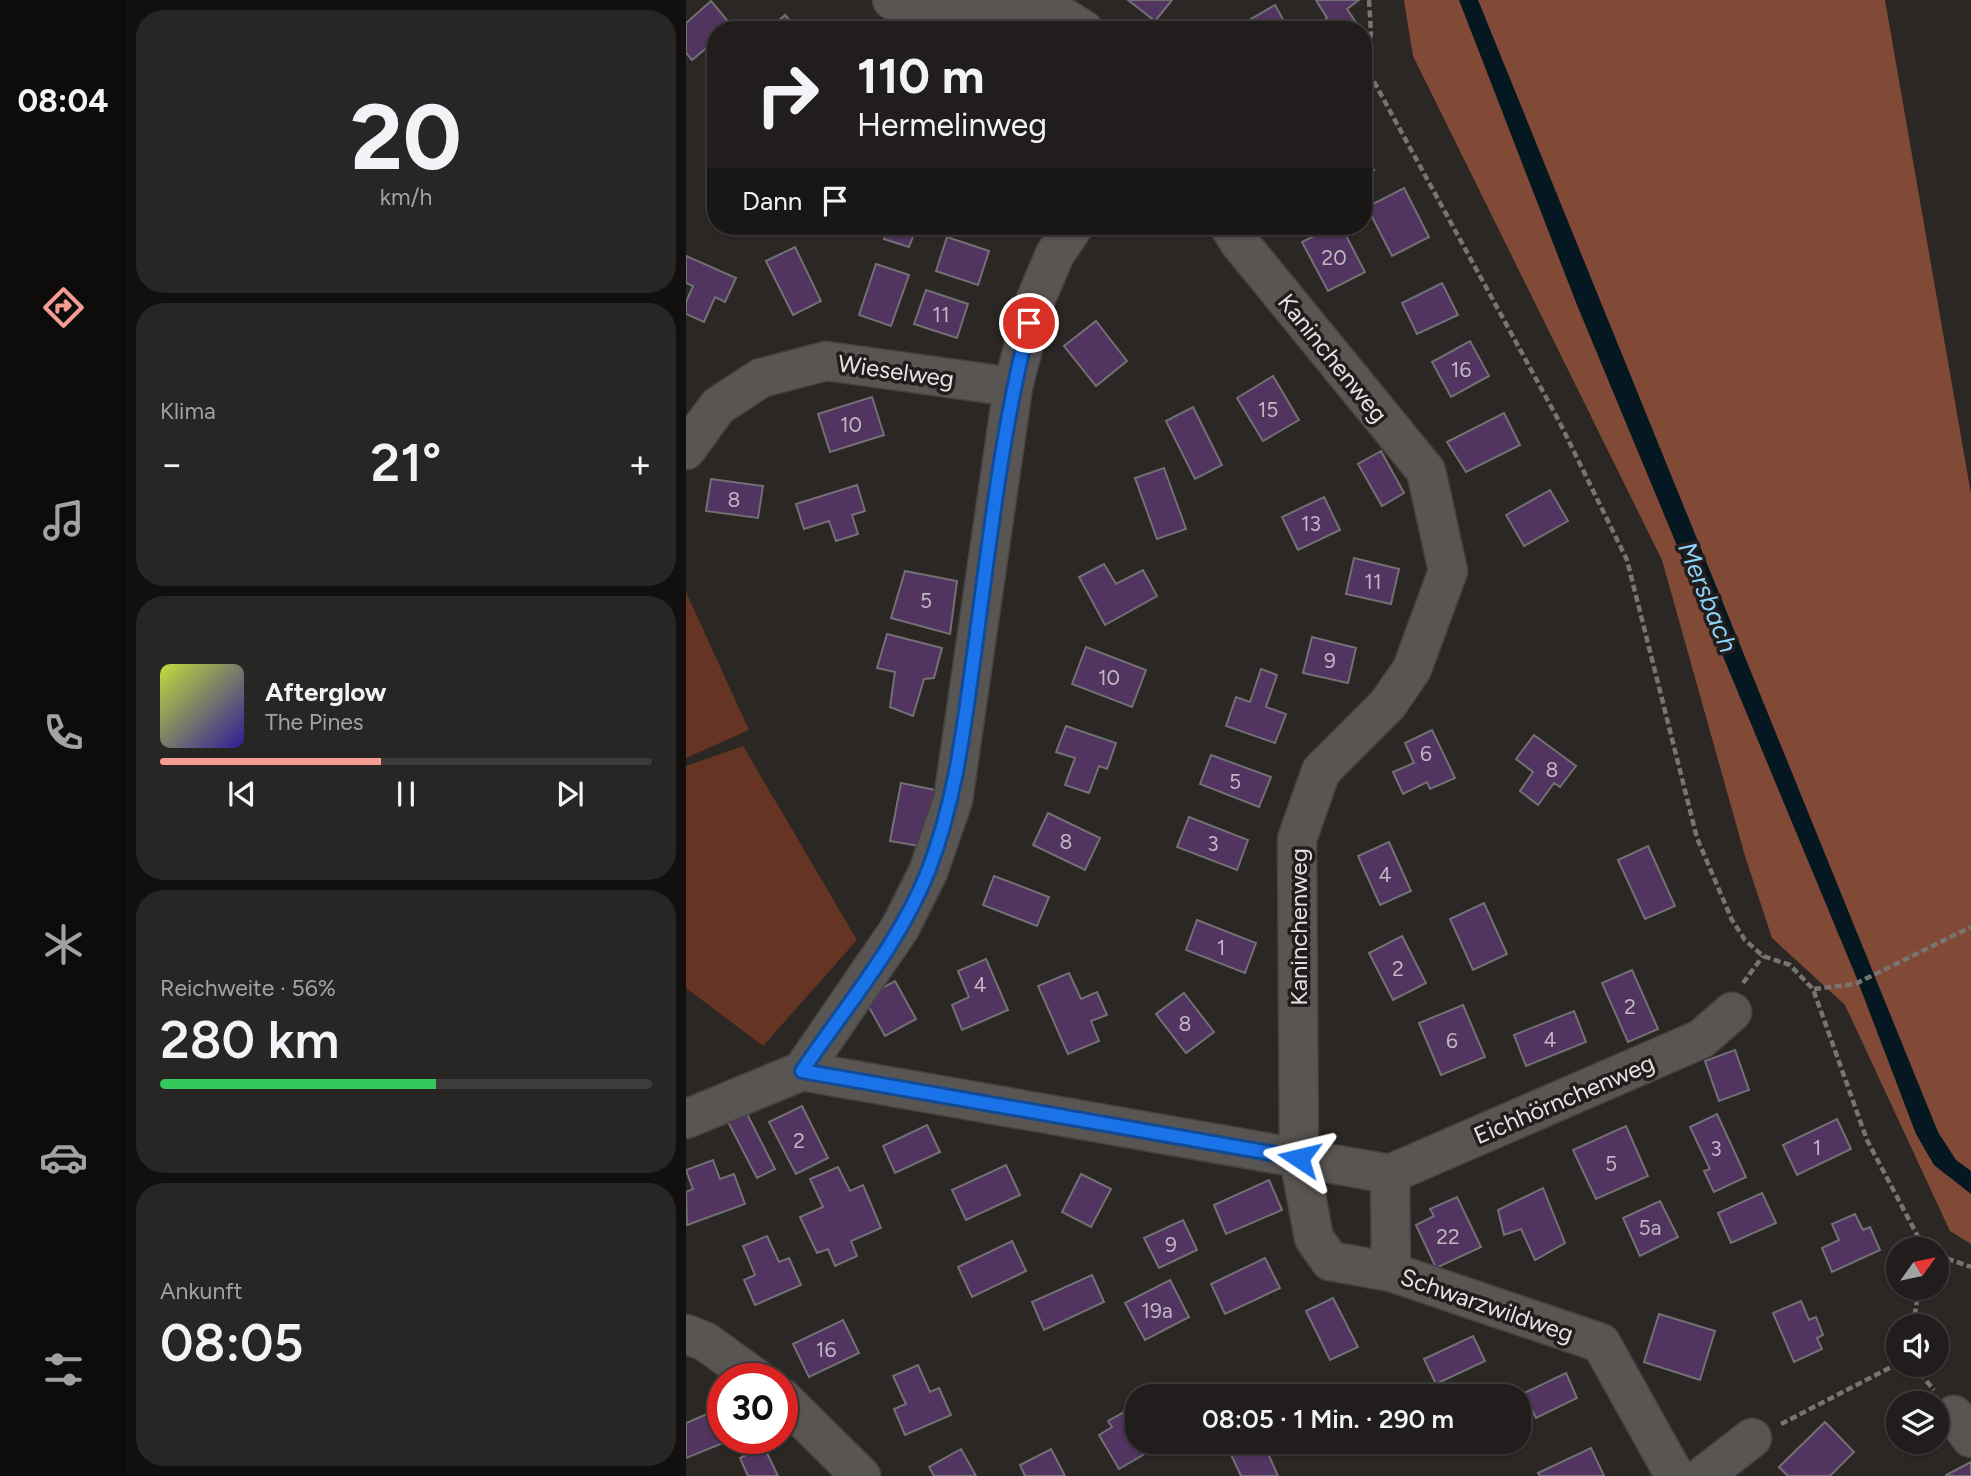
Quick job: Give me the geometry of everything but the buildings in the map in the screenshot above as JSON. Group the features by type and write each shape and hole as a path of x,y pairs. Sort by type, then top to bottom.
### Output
{"street":[{"path":"892,0 1069,14"},
{"path":"802,1071 900,928 928,872 953,800 1013,387 1035,301 1055,254 1068,235"},
{"name":"Kaninchenweg","path":"1235,235 1426,471 1448,571 1412,669 1388,704 1321,771 1297,839 1299,1158"},
{"name":"Wieselweg","path":"686,450 718,406 761,378 826,361 1013,387"},
{"name":"Eichhörnchenweg","path":"1390,1174 1701,1040 1732,1012"},
{"path":"686,1119 802,1071 1390,1174 1391,1272"},
{"name":"Schwarzwildweg","path":"1299,1158 1314,1238 1330,1261 1391,1272 1601,1343 1675,1476"},
{"path":"686,1334 706,1342 735,1363"},
{"path":"798,1414 861,1476"},
{"path":"1703,1476 1752,1438"}],"path":[{"path":"1369,0 1370,21"},
{"path":"1372,81 1553,408 1627,560 1697,838 1732,920 1745,940 1763,956 1790,965 1814,989 1867,1140 1918,1237"},
{"path":"1814,989 1855,984 1971,928"},
{"path":"1950,1259 1971,1266"},
{"path":"1752,1438 1886,1370"}],"shaded area":[{"path":"1404,0 1885,0 1971,494 1971,1244 1950,1231 1845,1005 1772,938 1745,856 1662,560 1413,56"},
{"path":"686,592 749,730 686,758"},
{"path":"743,746 857,940 763,1046 686,988 686,766"}],"water":[{"name":"Mersbach","path":"1459,0 1478,0 1938,1132 1956,1160 1971,1171 1971,1194 1934,1165 1916,1134 1855,974 1577,305"}],"route":[{"path":"1029,323 1013,387 1002,453 953,800 928,872 900,928 802,1071 1299,1158"}]}
